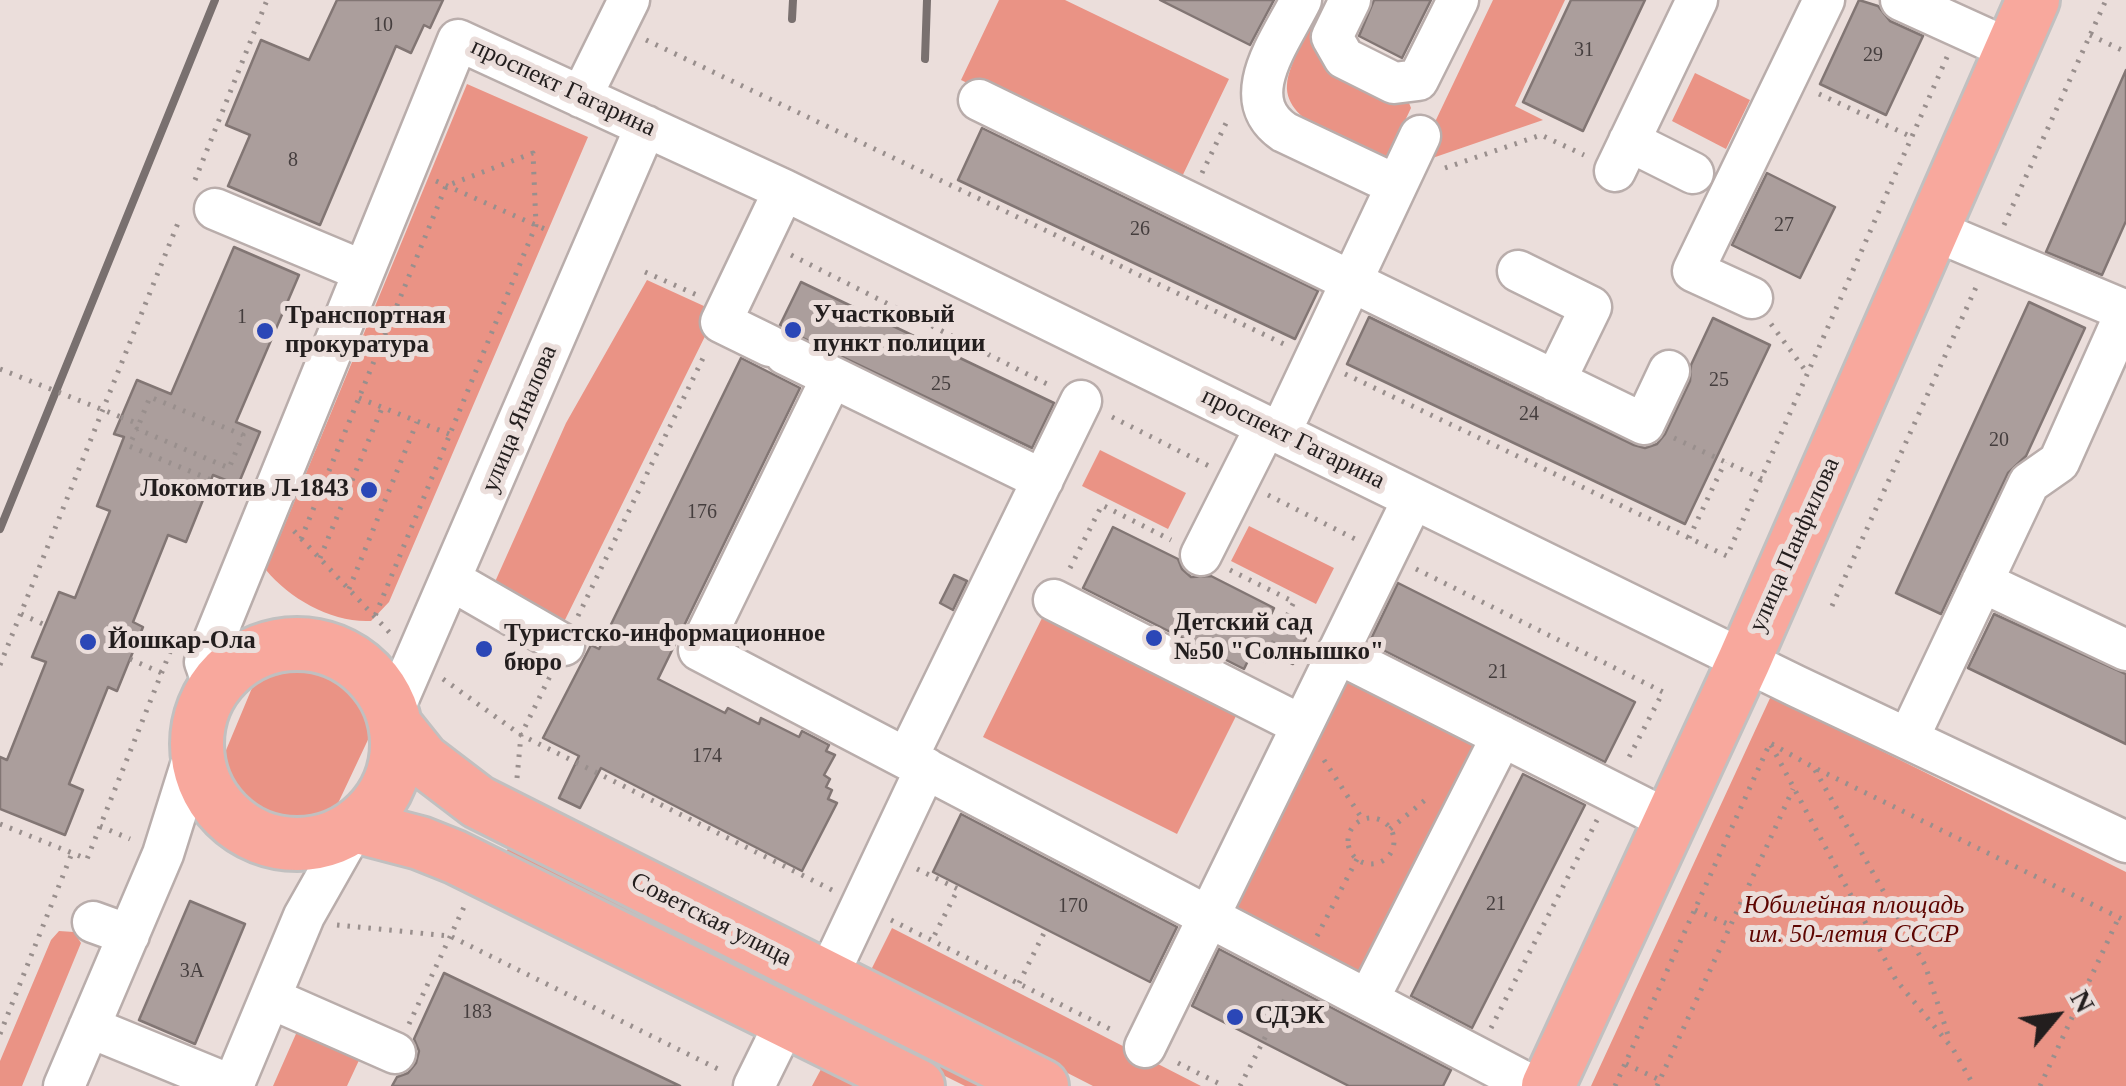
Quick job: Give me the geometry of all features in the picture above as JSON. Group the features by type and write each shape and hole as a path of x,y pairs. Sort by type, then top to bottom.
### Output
{"main road":[{"name":"улица Панфилова","path":"1548,1086 1744,661 2033,0"},
{"path":"298,644 327,648 355,663 375,682 396,720 393,770 381,798 355,826 332,838 302,845 276,843 250,834 229,819 212,799 200,775 196,749 200,716 214,687 236,664 266,648 298,644"},
{"name":"Советская улица","path":"396,720 423,760 478,802 1042,1086"},
{"path":"355,826 420,843 455,857 918,1086"}],"street":[{"path":"1301,0 1264,77 1260,92 1262,108 1270,122 1284,132 1396,185"},
{"path":"1350,0 1332,37 1344,58 1394,83 1418,80 1458,0"},
{"path":"1693,173 1614,158 1697,0"},
{"path":"1752,298 1693,271 1824,0"},
{"path":"1900,0 2011,50"},
{"path":"581,96 622,13"},
{"name":"проспект Гагарина","path":"364,271 458,40 784,190 1744,661 2126,842"},
{"path":"979,100 1644,424 1668,371"},
{"name":"улица Яналова","path":"396,720 416,660 646,126"},
{"path":"1200,555 1314,359 1420,136"},
{"path":"784,190 724,315 778,350 1042,480"},
{"path":"195,207 364,271 205,662 214,687"},
{"path":"1908,739 2028,483 2059,462 2126,312 1934,230"},
{"path":"1518,271 1592,307 1555,381"},
{"path":"832,377 700,650 1532,1086"},
{"path":"827,978 886,853 916,763 1081,401"},
{"path":"1145,1046 1412,499"},
{"path":"451,580 564,645"},
{"path":"1982,582 2126,650"},
{"path":"1054,600 1302,725"},
{"path":"1337,653 1670,822"},
{"path":"1368,1000 1502,736"},
{"path":"64,1086 89,1027 111,928 164,854 196,749"},
{"path":"89,1027 233,1086 304,916 355,826"},
{"path":"270,998 395,1053"},
{"path":"746,1082 786,1021"}],"path":[{"path":"0,665 195,207 268,0"},
{"path":"1832,606 2106,0"},
{"path":"622,13 1314,359 1727,556 1959,27"},
{"path":"2090,36 2126,52"},
{"path":"1786,78 1912,137"},
{"path":"1188,202 1229,117"},
{"path":"1396,185 1540,135 1614,158"},
{"path":"301,539 446,186 533,152 536,225 374,616"},
{"path":"427,177 548,230"},
{"path":"516,788 521,735 724,315 645,272"},
{"path":"1752,298 1808,374"},
{"path":"0,369 139,424 150,397 243,435 230,468 136,429 129,446 268,504 416,660 521,735"},
{"path":"359,398 449,434"},
{"path":"320,558 382,408"},
{"path":"349,589 416,422"},
{"path":"1644,424 1762,479"},
{"path":"1689,538 1725,462"},
{"path":"21,614 45,624"},
{"path":"130,659 162,672"},
{"path":"1476,1058 1663,692"},
{"path":"1302,725 1362,820"},
{"path":"1770,743 2122,919 2040,1086"},
{"path":"1770,743 1896,980 1953,1049 1974,1086"},
{"path":"1615,1086 1770,743"},
{"path":"1812,767 1925,965 1953,1049"},
{"path":"1625,1064 1658,1083 1793,789"},
{"path":"1362,820 1378,820 1393,836 1392,851 1380,862 1364,863 1352,854 1348,839 1362,820"},
{"path":"100,826 133,840"},
{"path":"0,1034 72,853"},
{"path":"886,853 958,890 932,940"},
{"path":"395,1053 470,895"},
{"path":"1694,910 1730,926"},
{"path":"324,924 450,936 746,1082"},
{"path":"1018,984 1046,929"}],"green space":[{"path":"999,0 1065,0 1229,79 1178,185 961,80"},
{"path":"1326,0 1346,0 1325,43 1404,90 1411,108 1387,159 1325,132 1297,111 1289,99 1287,85 1292,65"},
{"path":"1493,0 1565,0 1515,106 1543,120 1415,164"},
{"path":"1695,73 1750,100 1726,149 1672,121"},
{"path":"467,84 588,137 389,602 371,621 342,618 299,599 266,570"},
{"path":"647,280 717,312 559,632 490,593 566,423"},
{"path":"1100,450 1186,493 1168,529 1082,486"},
{"path":"1249,526 1334,568 1316,604 1231,561"},
{"path":"1047,608 1241,706 1177,834 983,737"},
{"path":"284,666 314,669 340,680 360,700 374,727 332,816 314,821 280,822 250,809 227,784 219,767 257,676"},
{"path":"1345,672 1480,741 1358,981 1223,913"},
{"name":"Юбилейная площадь им. 50-летия СССР","path":"1771,696 2126,872 2126,1086 1591,1086"},
{"path":"511,843 993,1086 965,1086 504,856"},
{"path":"892,928 1201,1086 1093,1086 870,972"},
{"path":"59,931 74,932 81,943 22,1086 0,1086 0,1061 51,940"},
{"path":"299,1027 361,1056 347,1086 273,1086"},
{"path":"827,1058 883,1086 812,1086"}],"building":[{"path":"337,0 443,0 430,28 424,25 411,53 396,46 320,225 228,186 250,135 226,125 261,40 309,60"},
{"path":"1160,0 1274,0 1250,45"},
{"path":"1374,0 1431,0 1402,58 1359,36"},
{"path":"1571,0 1645,0 1583,131 1523,102"},
{"path":"1859,0 1878,6 1890,21 1923,36 1886,115 1820,84"},
{"path":"2126,70 2126,221 2102,275 2046,252"},
{"path":"982,128 1318,291 1295,339 958,180"},
{"path":"1767,173 1835,207 1800,278 1732,245"},
{"path":"234,247 299,275 236,422 260,432 238,485 213,475 186,542 168,535 133,622 143,627 117,691 108,687 69,784 83,790 65,835 0,809 0,757 7,760 46,662 32,657 59,592 75,598 110,511 97,506 124,437 114,434 137,380 171,394"},
{"path":"801,282 1054,403 1032,448 788,331 780,325"},
{"path":"2029,302 2085,328 2026,456 2008,473 1941,614 1896,593"},
{"path":"1369,317 1645,448 1657,444 1665,434 1713,318 1770,345 1685,524 1347,364"},
{"path":"741,358 800,388 658,679 725,713 728,708 759,724 761,718 799,737 802,731 829,745 826,751 835,755 824,775 830,779 826,787 832,790 828,799 837,803 802,871 601,768 580,808 559,798 579,756 543,738 591,645 599,649"},
{"path":"1113,527 1178,559 1191,577 1211,576 1274,608 1270,617 1307,636 1293,664 1255,646 1244,669 1083,588"},
{"path":"954,575 967,581 953,610 940,603"},
{"path":"1398,583 1635,702 1605,762 1369,643"},
{"path":"1994,614 2126,674 2126,744 1968,668"},
{"path":"1523,774 1585,805 1472,1028 1411,996"},
{"path":"961,814 1177,927 1150,982 933,872"},
{"path":"190,901 245,924 195,1044 139,1020"},
{"path":"1219,949 1451,1070 1443,1086 1349,1086 1192,1006"},
{"path":"444,973 680,1086 392,1086 397,1077 408,1073 416,1063 419,1051 414,1039"}],"railway":[{"path":"0,529 215,0"},
{"path":"792,19 793,0"},
{"path":"925,59 927,0"}],"place":[{"name":"Участковый пункт полиции","path":"793,330"},
{"name":"Транспортная прокуратура","path":"265,331"},
{"name":"Локомотив Л-1843","path":"369,490"},
{"name":"Детский сад №50 \"Солнышко\"","path":"1154,638"},
{"name":"Йошкар-Ола","path":"88,642"},
{"name":"Туристско-информационное бюро","path":"484,649"},
{"name":"СДЭК","path":"1235,1017"}]}
